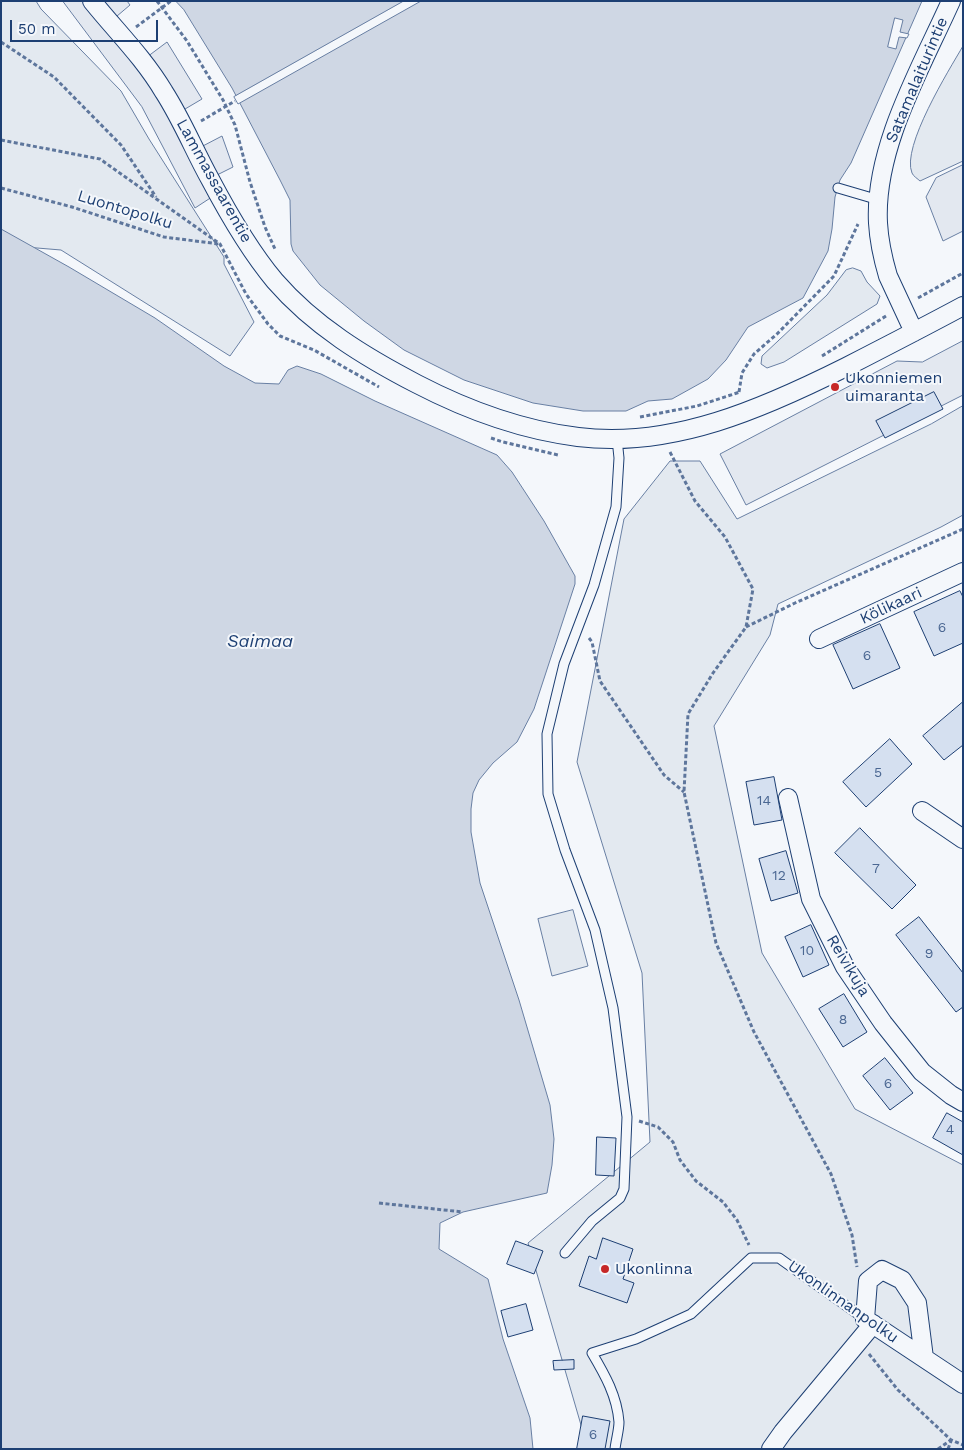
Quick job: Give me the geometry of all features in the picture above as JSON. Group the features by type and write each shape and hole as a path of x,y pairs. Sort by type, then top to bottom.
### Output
{"street":[{"name":"Lammassaarentie","path":"92,1 144,60 187,131 209,179 240,232 270,274 298,305 319,323 376,363 470,409 516,424 580,438 617,439 666,434 699,427 768,403 812,384 963,306"},
{"name":"Satamalaiturintie","path":"914,332 885,267 878,224 879,200 884,165 895,125 951,1"},
{"name":"Kölikaari","path":"819,639 963,572"},
{"name":"Reivikuja","path":"788,798 811,899 845,967 884,1023 922,1072 950,1095 963,1102"},
{"path":"922,811 963,839"},
{"path":"771,1449 869,1321 868,1281 882,1270 902,1280 917,1303 924,1358"},
{"name":"Ukonlinnanpolku","path":"869,1321 963,1384"}],"lane":[{"path":"838,188 879,200"},
{"path":"565,1253 592,1221 620,1198 624,1189 627,1117 612,1008 595,930 565,850 548,794 547,734 564,664 594,586 616,508 619,458 617,439"},
{"path":"615,1449 619,1423 616,1402 609,1382 592,1353 636,1339 691,1314 751,1258"},
{"name":"Ukonlinnanpolku","path":"751,1258 780,1258 869,1321"}],"path":[{"path":"158,1 187,41 226,106 235,125 250,182 276,251"},
{"path":"124,37 162,6 171,1"},
{"path":"1,42 54,77 121,145 158,200"},
{"path":"187,131 235,101"},
{"path":"1,140 100,159 220,244 246,294"},
{"name":"Luontopolku","path":"1,188 72,207 164,237 220,244"},
{"path":"220,244 240,232"},
{"path":"911,302 963,273"},
{"path":"821,357 893,312"},
{"path":"638,417 697,406 747,390"},
{"path":"858,1272 852,1235 831,1174 754,1032 716,943 684,792 688,714 713,673 746,627 795,603 963,529"},
{"path":"579,623 592,642 600,681 664,775 684,792"},
{"path":"658,1127 673,1142 680,1160 696,1181 723,1202 732,1214 749,1242 751,1258"},
{"path":"379,1202 463,1212"},
{"path":"867,1351 898,1390 951,1440 963,1445"},
{"path":"938,1449 951,1440"},
{"path":"948,1449 951,1440"}],"shaded area":[{"path":"1,1 36,1 41,9 121,91 149,139 224,257 224,264 254,322 230,356 61,250 1,245"},
{"path":"63,1 127,1 130,5 110,22 143,60 167,42 202,99 180,112 199,148 222,136 233,167 209,179 218,193 195,208 142,107"},
{"path":"963,46 963,161 920,181 912,173 910,161 913,146 928,109"},
{"path":"963,165 963,231 943,241 926,197 936,178"},
{"path":"853,268 861,271 867,282 880,296 877,304 784,362 767,368 761,364 762,356 827,295 846,270"},
{"path":"963,341 963,395 746,505 720,454 897,361 922,362"},
{"path":"963,406 963,515 778,604 770,635 714,726 762,953 855,1109 963,1165 963,1449 588,1449 528,1243 650,1142 642,973 577,762 624,519 670,461 700,461 737,519 931,424"},
{"path":"573,910 588,966 552,976 538,919"}],"water":[{"path":"176,1 922,1 851,163 840,180 835,197 828,251 803,298 748,327 726,360 708,379 672,399 648,401 626,411 583,411 533,403 464,380 404,350 364,321 320,285 293,251 291,244 290,200 280,180 232,88 184,10"},
{"name":"Saimaa","path":"1,229 155,318 224,366 255,383 279,384 288,370 297,366 321,374 375,401 497,455 512,472 544,521 575,576 575,584 534,709 517,742 493,763 479,780 473,793 471,809 471,832 480,883 519,1000 550,1105 554,1139 547,1193 463,1212 440,1223 439,1249 488,1279 503,1339 530,1418 533,1449 1,1449"}],"pier":[{"path":"404,1 421,1 238,104 234,97"},
{"path":"895,18 903,20 900,32 909,34 907,38 899,37 896,49 888,47"}],"building":[{"path":"934,392 943,409 885,438 876,421"},
{"path":"960,591 963,597 963,643 934,656 914,612"},
{"path":"880,624 900,668 853,689 833,645"},
{"path":"963,702 963,745 944,760 923,736"},
{"path":"890,739 912,764 866,807 843,782"},
{"path":"774,777 782,820 754,825 746,782"},
{"path":"860,828 916,885 892,909 835,853"},
{"path":"786,851 798,893 771,901 759,859"},
{"path":"919,917 963,973 963,1007 956,1012 896,935"},
{"path":"811,925 829,965 803,977 785,937"},
{"path":"844,994 867,1032 843,1047 819,1009"},
{"path":"885,1058 913,1093 890,1110 863,1076"},
{"path":"947,1113 963,1122 963,1155 933,1138"},
{"path":"597,1137 616,1138 614,1176 596,1175"},
{"name":"Ukonlinna","path":"603,1238 633,1249 623,1279 634,1283 627,1303 579,1286 589,1256 596,1259"},
{"path":"516,1241 543,1251 534,1274 507,1264"},
{"path":"526,1304 533,1330 508,1337 501,1311"},
{"path":"574,1360 574,1369 554,1370 553,1361"},
{"path":"583,1416 610,1421 605,1449 577,1449"}],"place":[{"name":"Ukonniemen uimaranta","path":"835,387"},
{"name":"Ukonlinna","path":"605,1269"}]}
